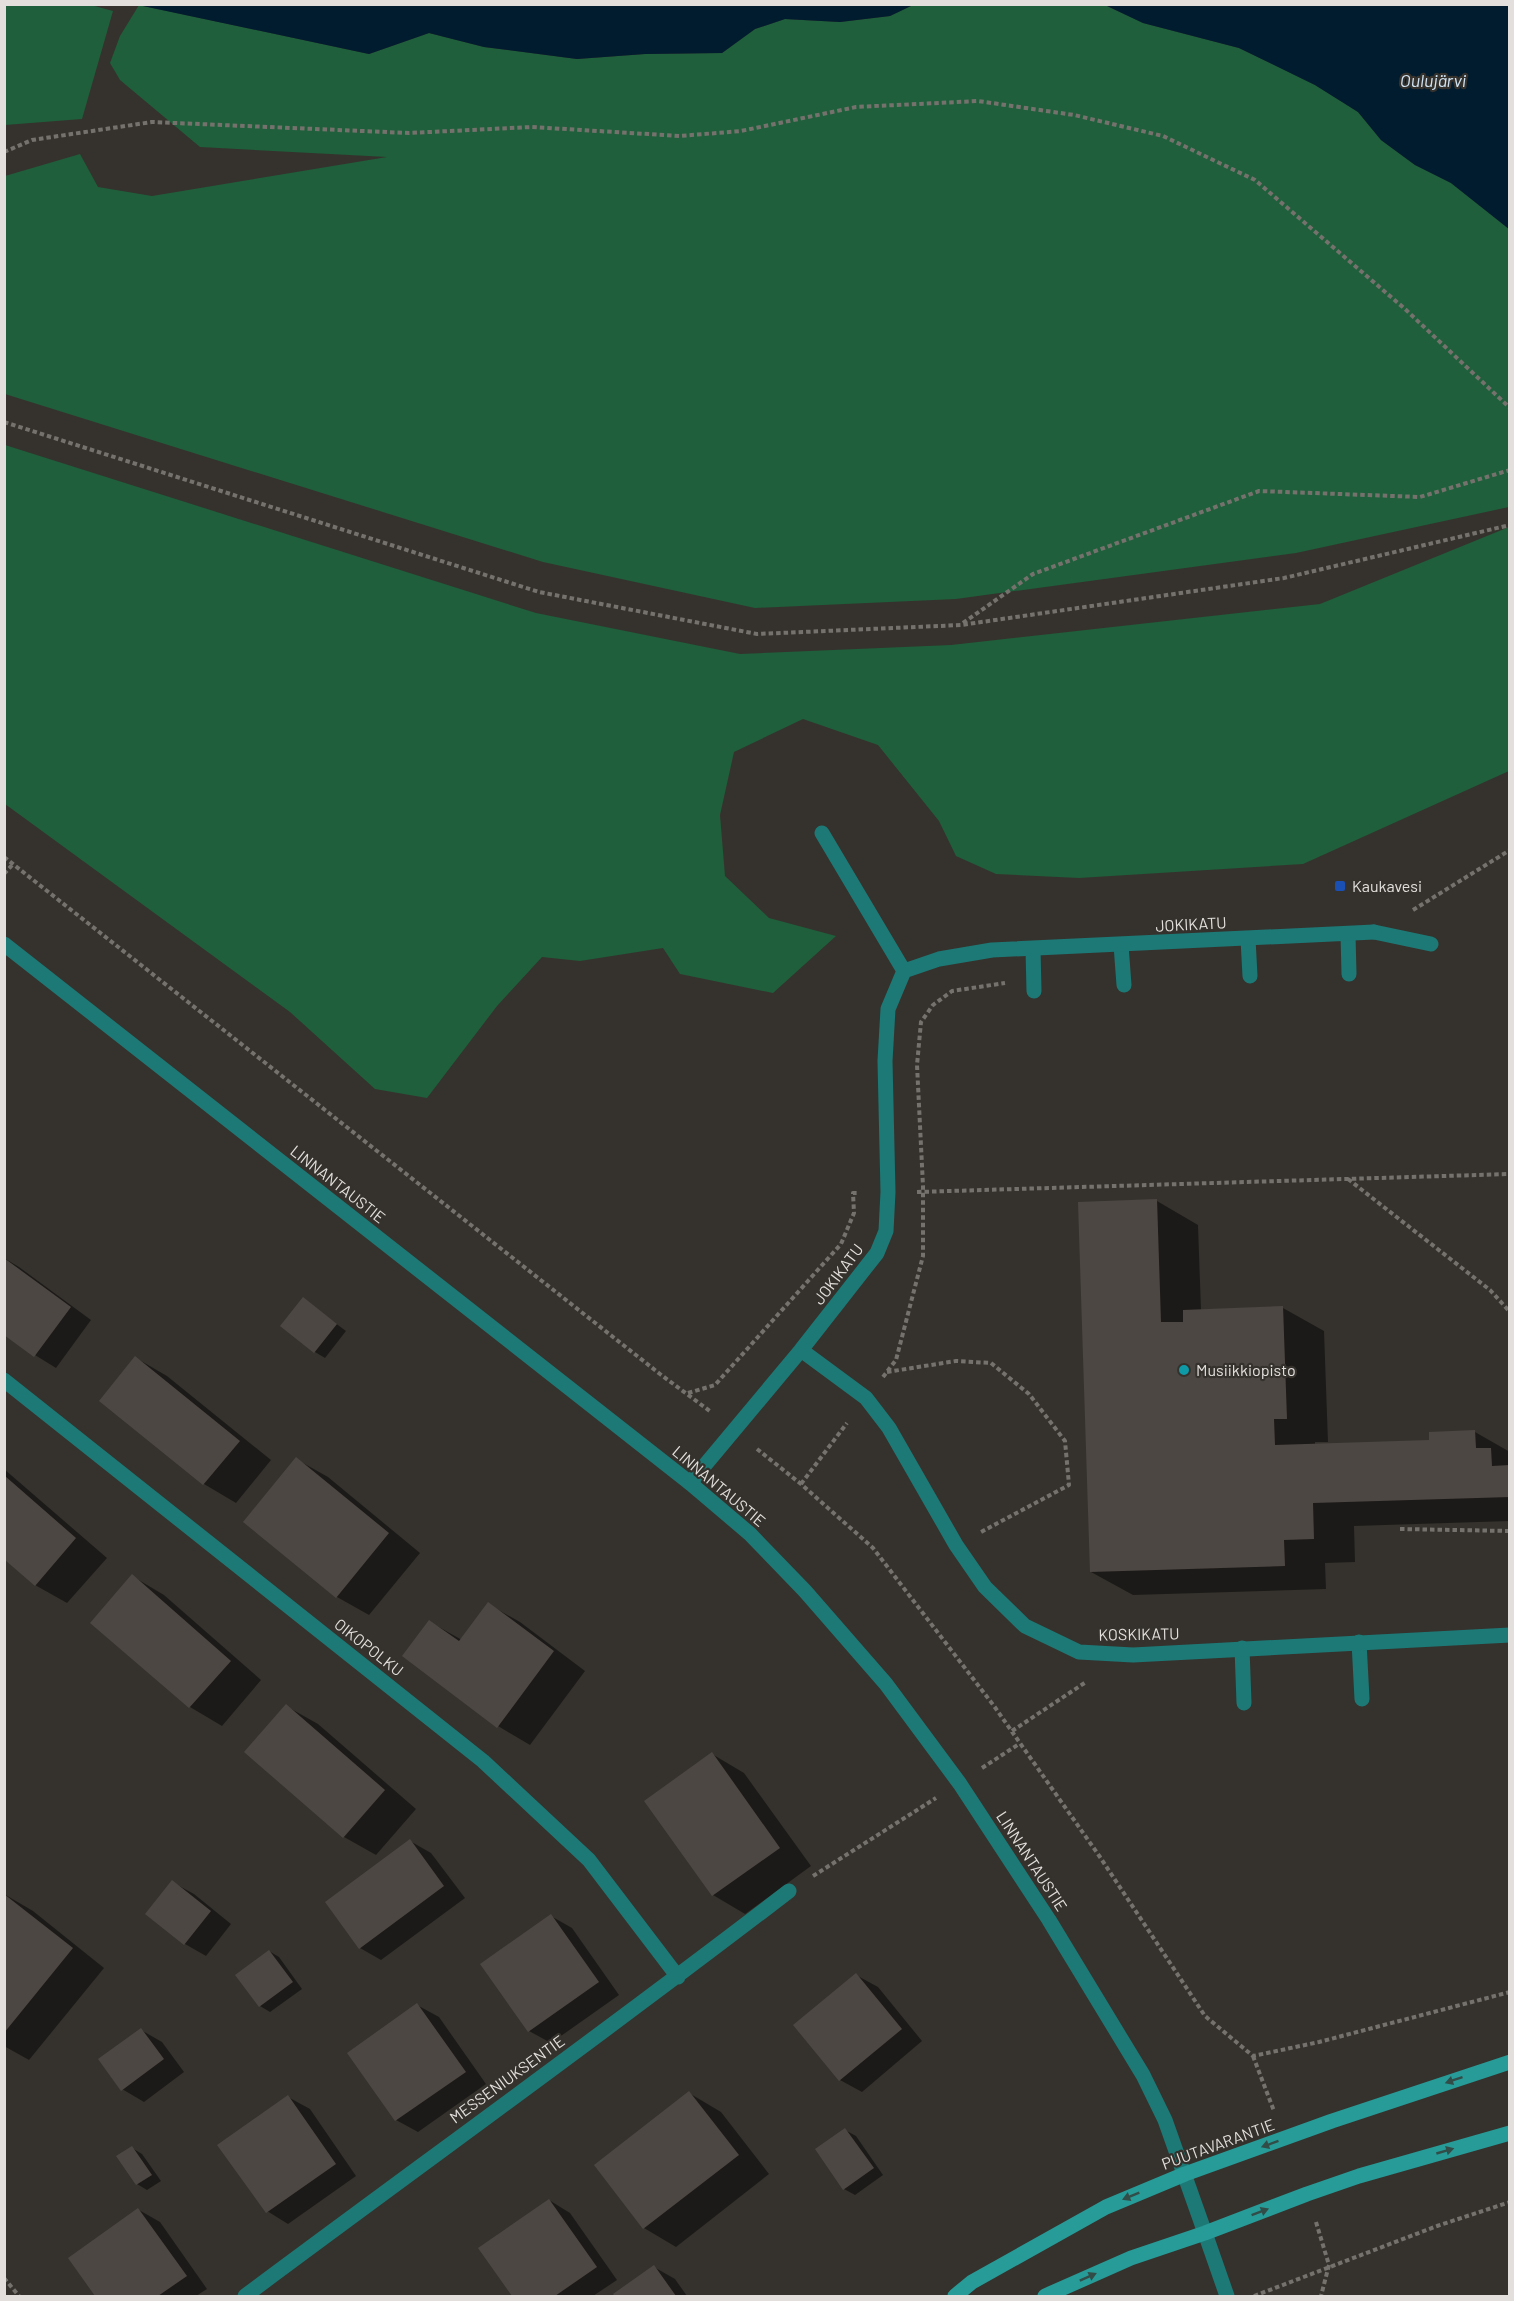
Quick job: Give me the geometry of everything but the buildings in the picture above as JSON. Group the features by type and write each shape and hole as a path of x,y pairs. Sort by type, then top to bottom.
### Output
{"main road":[{"name":"PUUTAVARANTIE","path":"956,2296 972,2282 1106,2207 1185,2174 1344,2117 1509,2062"},
{"path":"1045,2296 1131,2258 1359,2176 1509,2133"}],"street":[{"path":"822,833 904,971"},
{"name":"JOKIKATU","path":"690,1483 801,1350 877,1253 886,1231 888,1192 885,1061 888,1009 904,971 939,959 992,951 1374,932 1431,944"},
{"path":"1348,934 1349,974"},
{"path":"1248,939 1250,976"},
{"name":"LINNANTAUSTIE","path":"4,944 690,1483 750,1534 805,1591 886,1684 960,1784 1049,1920 1143,2075 1165,2120 1227,2296"},
{"path":"1121,945 1124,985"},
{"path":"1033,949 1034,991"},
{"name":"KOSKIKATU","path":"801,1350 866,1398 902,1448 957,1545 986,1587 1025,1626 1079,1652 1133,1654 1509,1635"},
{"name":"OIKOPOLKU","path":"4,1380 483,1761 589,1860 678,1977"},
{"path":"1359,1642 1362,1699"},
{"path":"1242,1648 1244,1703"},
{"name":"MESSENIUKSENTIE","path":"245,2296 678,1977 789,1891"}],"path":[{"path":"4,152 32,140 152,122 409,132 532,127 680,136 741,131 855,107 978,101 1074,116 1163,136 1255,180 1405,309 1509,408"},
{"path":"4,422 539,592 757,634 961,625 1284,578 1509,525"},
{"path":"961,625 1033,574 1259,491 1420,497 1509,470"},
{"path":"1374,932 1435,898 1509,850"},
{"path":"4,857 660,1374 688,1393 801,1484 873,1548 1012,1731 1100,1857 1205,2016 1253,2056 1319,2042 1509,1992"},
{"path":"4,874 14,863"},
{"path":"688,1393 715,1385 841,1244 854,1214 853,1193 1509,1174"},
{"path":"1347,1179 1490,1290 1509,1312"},
{"path":"887,1372 956,1361 991,1363 1029,1394 1065,1441 1069,1485 957,1545"},
{"path":"1400,1529 1509,1531"},
{"path":"1012,1731 1087,1682"},
{"path":"789,1891 960,1784 1019,1744"},
{"path":"1252,2296 1394,2241 1509,2202"},
{"path":"4,2278 19,2296"}],"green space":[{"path":"5,4 91,5 113,11 82,119 5,125"},
{"path":"139,5 369,54 429,33 484,47 577,59 645,54 722,53 755,29 785,19 840,22 890,16 913,5 1105,5 1143,23 1239,48 1315,85 1358,112 1381,140 1415,165 1451,183 1509,229 1509,507 1296,553 956,599 755,608 543,562 5,394 5,176 80,154 98,187 152,196 387,157 200,147 120,80 110,63 120,36"},
{"path":"5,445 536,613 740,654 951,645 1320,604 1509,527 1509,771 1303,864 1079,878 996,874 956,856 939,821 878,745 803,719 734,752 720,815 725,876 769,918 836,936 773,993 680,974 663,948 580,961 542,957 497,1006 427,1098 375,1089 290,1012 5,804"}],"water":[{"path":"138,5 913,5 890,16 840,22 785,19 755,29 722,53 645,54 577,59 484,47 429,33 369,54"},
{"name":"Oulujärvi","path":"1105,5 1509,5 1509,229 1451,183 1415,165 1381,140 1358,112 1315,85 1239,48 1143,23"}],"place":[{"name":"Kaukavesi","path":"1340,886"},
{"name":"Musiikkiopisto","path":"1184,1370"}]}
